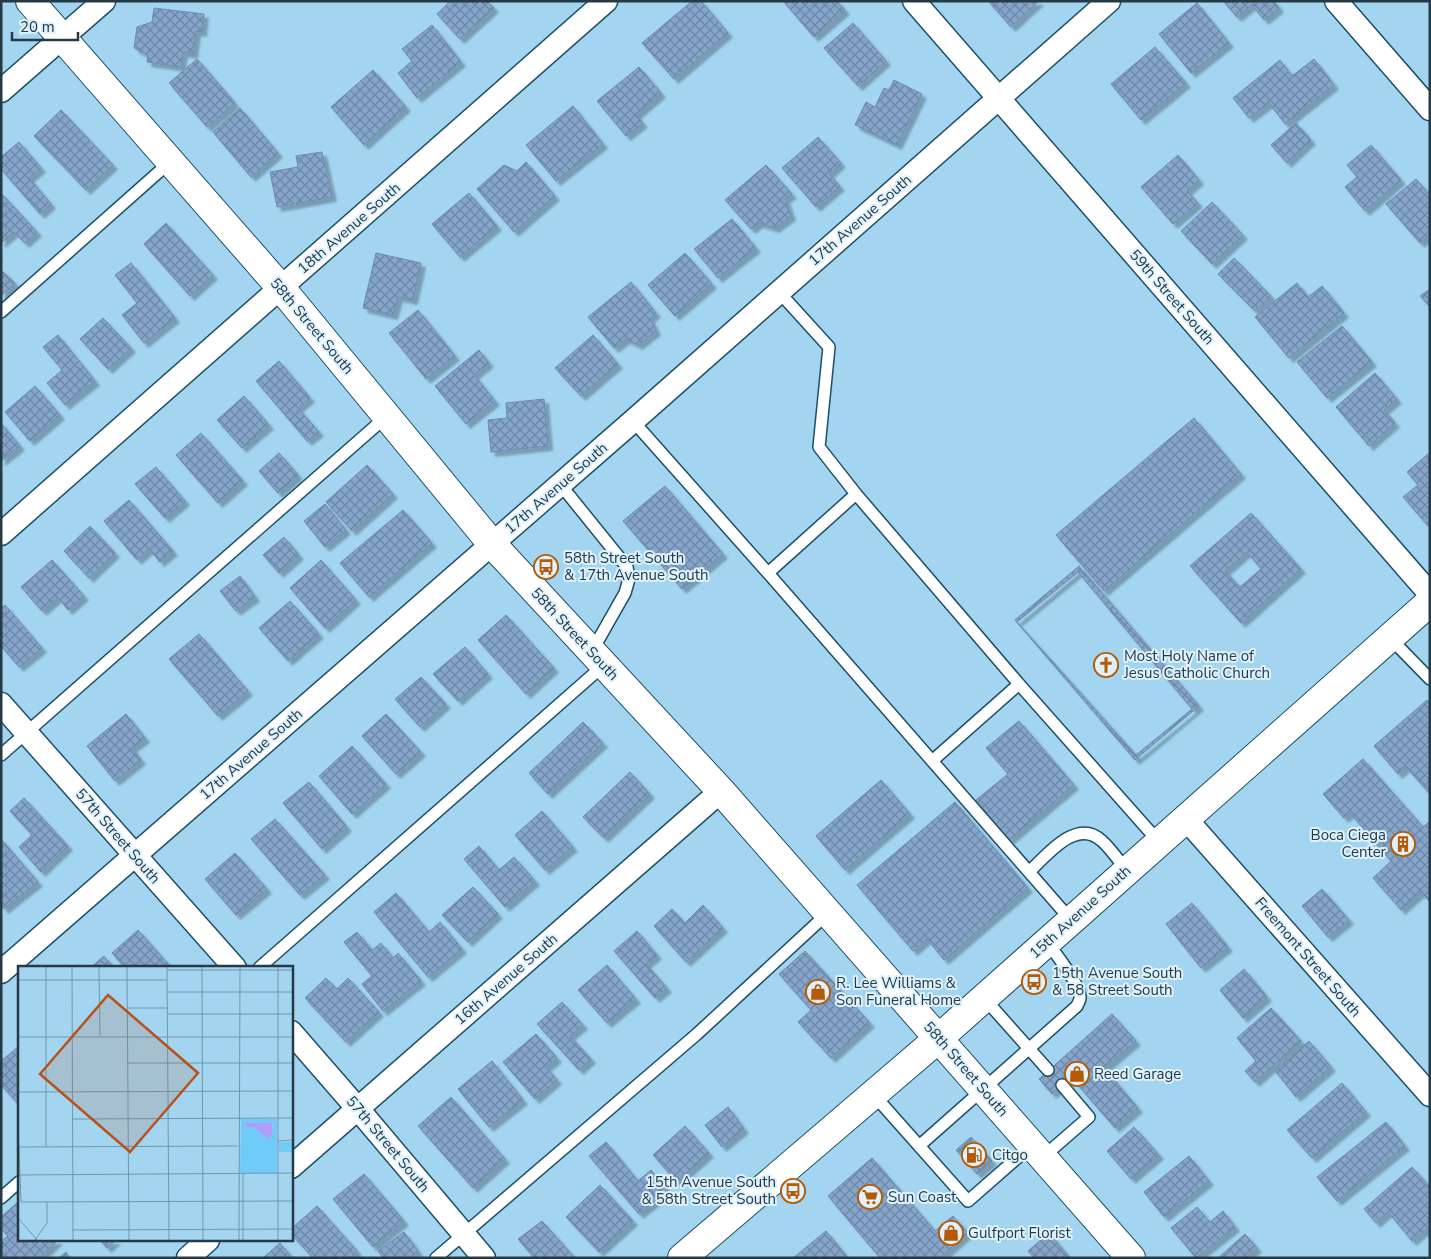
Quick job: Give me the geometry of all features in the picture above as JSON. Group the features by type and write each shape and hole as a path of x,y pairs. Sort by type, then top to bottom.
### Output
{"street":[{"name":"58th Street South","path":"30,1 281,288 492,544 721,791 1131,1258"},
{"path":"1,92 104,1"},
{"name":"18th Avenue South","path":"1,534 606,1"},
{"name":"59th Street South","path":"914,1 1430,594"},
{"name":"17th Avenue South","path":"1,972 633,421 1109,1"},
{"path":"1336,1 1430,109"},
{"name":"15th Avenue South","path":"682,1258 939,1038 1430,602"},
{"name":"57th Street South","path":"1,704 232,966"},
{"name":"16th Avenue South","path":"292,1166 721,791"},
{"name":"Freemont Street South","path":"1186,819 1430,1095"},
{"name":"57th Street South","path":"292,1033 358,1108 484,1258"},
{"path":"188,1258 206,1242"}],"lane":[{"path":"1,312 170,162"},
{"path":"779,292 828,347 819,447 856,494 1019,684 1160,842"},
{"path":"1,754 387,416"},
{"path":"633,421 1071,920"},
{"path":"261,966 598,658 625,593 629,579 627,567 560,484"},
{"path":"768,573 856,494"},
{"path":"1390,638 1430,679"},
{"path":"932,761 1019,684"},
{"path":"1029,872 1062,841 1078,833 1091,833 1102,841 1127,871"},
{"path":"436,1258 697,1034 828,913"},
{"path":"919,1146 1077,1006 1080,997 1078,988 1058,956 1046,942"},
{"path":"984,998 1048,1070"},
{"path":"873,1094 968,1201 1089,1117 1062,1085"},
{"path":"1,1198 18,1183"}],"building":[{"path":"450,1 487,1 494,8 460,39 437,14"},
{"path":"692,1 701,1 728,33 674,79 642,43"},
{"path":"783,1 837,1 845,10 814,37"},
{"path":"988,1 1039,1 1011,27"},
{"path":"1223,1 1274,1 1279,8 1264,20 1252,5 1237,17"},
{"path":"1197,3 1229,43 1191,73 1159,34"},
{"path":"154,8 204,14 202,32 196,31 193,54 183,52 181,67 147,62 148,55 134,48 137,27 152,22"},
{"path":"853,23 886,61 858,86 824,48"},
{"path":"432,25 461,62 417,98 398,73 412,61 402,49"},
{"path":"1155,47 1186,83 1141,120 1111,84"},
{"path":"197,59 235,103 207,127 169,83"},
{"path":"1314,59 1334,85 1285,124 1269,103 1249,118 1233,98 1280,60 1292,76"},
{"path":"639,67 661,93 636,115 643,123 626,136 597,101"},
{"path":"373,70 406,107 364,145 331,107"},
{"path":"894,80 922,94 897,145 855,125 866,102 875,107 884,88 889,90"},
{"path":"573,106 603,144 556,181 526,145"},
{"path":"240,108 278,153 251,177 213,132"},
{"path":"61,110 113,165 86,190 34,136"},
{"path":"1296,123 1311,140 1287,163 1271,145"},
{"path":"818,137 841,163 829,174 840,186 816,207 782,168"},
{"path":"19,142 41,168 29,178 51,204 40,214 1,169 1,157"},
{"path":"1371,145 1401,180 1365,211 1345,187 1357,177 1347,165"},
{"path":"322,152 332,197 277,207 270,172 298,167 296,156"},
{"path":"1178,155 1199,180 1187,191 1198,203 1173,224 1141,187"},
{"path":"526,162 555,196 514,232 477,189 504,165 517,171"},
{"path":"766,165 792,194 785,199 791,216 775,228 759,223 751,229 725,200"},
{"path":"1416,179 1430,195 1430,234 1420,243 1386,204"},
{"path":"1,193 37,232 25,243 14,232 1,243"},
{"path":"469,193 497,226 460,257 432,224"},
{"path":"1212,202 1243,235 1212,264 1181,231"},
{"path":"732,219 756,248 718,278 694,249"},
{"path":"166,223 213,275 190,296 144,244"},
{"path":"376,253 421,263 413,300 398,297 393,315 363,308"},
{"path":"685,253 712,284 675,316 648,285"},
{"path":"1234,258 1271,296 1255,311 1218,274"},
{"path":"131,263 175,318 144,343 122,315 137,303 115,275"},
{"path":"1,270 15,283 1,296"},
{"path":"631,282 656,313 650,318 656,331 638,345 626,339 614,348 588,317"},
{"path":"1297,283 1308,297 1322,286 1344,313 1289,358 1255,317"},
{"path":"1430,289 1430,307 1420,296"},
{"path":"418,310 455,356 426,379 389,333"},
{"path":"103,318 131,348 108,369 80,339"},
{"path":"1342,326 1372,362 1327,398 1297,362"},
{"path":"58,335 95,381 65,405 47,383 62,370 43,347"},
{"path":"593,335 618,364 581,396 555,368"},
{"path":"479,350 489,363 474,375 495,401 466,424 435,386"},
{"path":"279,361 310,398 298,408 319,432 307,441 256,381"},
{"path":"1375,373 1397,399 1384,410 1395,423 1369,446 1336,407"},
{"path":"35,386 60,415 30,441 5,412"},
{"path":"244,396 269,425 242,448 217,420"},
{"path":"544,399 548,446 491,452 488,420 507,418 506,403"},
{"path":"1194,418 1241,474 1104,591 1056,535"},
{"path":"1,423 20,446 1,461"},
{"path":"201,433 243,481 218,503 176,455"},
{"path":"279,453 298,475 278,493 259,471"},
{"path":"1428,454 1430,455 1430,524 1428,526 1403,497 1418,485 1407,472"},
{"path":"367,465 393,494 352,531 326,502"},
{"path":"156,467 185,501 165,518 135,484"},
{"path":"665,486 723,554 682,589 623,521"},
{"path":"129,500 173,551 160,562 149,549 137,560 104,521"},
{"path":"325,504 346,530 325,547 304,521"},
{"path":"403,510 432,543 369,597 340,563"},
{"path":"1251,513 1301,569 1241,623 1190,566","holes":["1247,552 1261,569 1240,587 1225,571"]},
{"path":"90,526 115,553 89,578 64,551"},
{"path":"284,537 299,555 279,573 263,555"},
{"path":"52,560 84,596 68,610 58,597 42,611 21,587"},
{"path":"321,560 356,600 325,628 290,588"},
{"name":"Most Holy Name of Jesus Catholic Church","path":"1079,566 1199,706 1135,760 1015,620"},
{"name":"Most Holy Name of Jesus Catholic Church","path":"1078,572 1192,709 1136,755 1017,622"},
{"path":"240,576 255,597 236,611 220,591"},
{"path":"290,601 319,634 288,661 259,628"},
{"path":"5,605 42,648 19,667 1,646 1,608"},
{"path":"506,615 554,668 526,694 478,640"},
{"path":"199,634 248,691 218,716 169,659"},
{"path":"465,647 488,674 458,701 433,674"},
{"path":"421,677 446,704 420,727 395,699"},
{"path":"1427,700 1430,703 1430,794 1406,767 1398,774 1374,746"},
{"path":"126,714 145,738 132,748 141,760 115,781 87,746"},
{"path":"386,714 421,752 396,774 362,736"},
{"path":"1019,721 1074,785 1009,840 976,800 1008,774 986,748"},
{"path":"583,722 603,743 548,794 529,773"},
{"path":"352,746 386,784 352,814 319,776"},
{"name":"Boca Ciega Center","path":"1363,759 1423,827 1430,821 1430,902 1421,892 1401,910 1373,878 1391,861 1350,813 1344,818 1323,794"},
{"path":"630,772 650,794 604,838 583,817"},
{"path":"881,780 910,814 845,870 816,836"},
{"path":"309,782 347,827 322,849 283,803"},
{"path":"24,798 68,846 41,872 19,847 32,835 10,811"},
{"path":"955,802 1028,888 944,960 927,939 913,951 857,885"},
{"path":"542,811 573,847 545,870 515,835"},
{"path":"275,819 325,875 300,895 251,839"},
{"path":"1,839 38,882 4,909 1,905"},
{"path":"479,846 499,870 514,857 535,881 505,907 464,859"},
{"path":"235,853 267,889 236,915 205,879"},
{"path":"473,887 498,914 468,942 442,915"},
{"path":"1322,889 1349,920 1328,937 1302,906"},
{"path":"396,893 429,932 440,922 462,949 428,977 374,912"},
{"path":"1192,903 1228,947 1201,968 1166,924"},
{"path":"703,905 723,928 686,962 654,926 672,909 685,923"},
{"path":"138,930 170,966 123,966 112,953"},
{"path":"637,931 657,955 646,964 667,988 655,998 614,951"},
{"path":"357,932 372,950 381,943 393,958 398,953 421,981 383,1011 362,984 372,976 344,942"},
{"name":"R. Lee Williams & Son Funeral Home","path":"805,951 870,1023 831,1058 798,1022 811,1010 779,974"},
{"path":"104,956 112,966 92,966"},
{"path":"607,965 636,999 607,1023 578,990"},
{"path":"1244,969 1267,997 1243,1018 1220,990"},
{"path":"326,978 337,989 348,978 379,1012 346,1042 305,998"},
{"path":"562,1002 583,1025 570,1036 591,1059 579,1070 537,1024"},
{"path":"1271,1008 1301,1041 1255,1082 1245,1071 1256,1061 1237,1038"},
{"name":"Reed Garage","path":"1112,1014 1136,1041 1104,1068 1138,1108 1115,1128 1071,1077 1052,1094 1039,1079"},
{"path":"536,1034 557,1058 546,1067 557,1080 535,1099 503,1062"},
{"path":"1309,1041 1331,1067 1296,1097 1275,1071"},
{"path":"18,1047 18,1104 1,1085 1,1061"},
{"path":"492,1061 523,1100 489,1127 458,1089"},
{"path":"1342,1083 1366,1112 1312,1158 1287,1130"},
{"path":"451,1097 505,1159 473,1188 418,1126"},
{"path":"728,1107 744,1129 722,1147 705,1125"},
{"path":"1386,1122 1405,1146 1337,1201 1317,1177"},
{"path":"685,1126 709,1153 677,1182 653,1155"},
{"path":"1134,1127 1159,1155 1131,1179 1107,1151"},
{"name":"Citgo","path":"971,1137 992,1161 977,1174 956,1150"},
{"path":"606,1142 638,1181 651,1170 668,1191 639,1214 589,1156"},
{"path":"1189,1156 1209,1181 1164,1217 1144,1192"},
{"path":"872,1158 935,1231 953,1216 968,1233 940,1258 880,1258 828,1196"},
{"path":"1412,1167 1430,1187 1430,1226 1412,1241 1388,1212 1376,1223 1364,1209"},
{"path":"364,1174 404,1221 373,1247 333,1199"},
{"path":"600,1185 633,1221 599,1252 566,1217"},
{"path":"18,1202 18,1242 56,1242 39,1258 4,1258 1,1255 1,1241 8,1236 1,1229 1,1217"},
{"path":"317,1206 357,1251 350,1258 313,1258 292,1235 292,1228"},
{"path":"1197,1207 1210,1222 1223,1211 1235,1227 1196,1258 1171,1228"},
{"path":"542,1221 575,1258 534,1258 518,1239"},
{"path":"826,1231 848,1258 793,1258"},
{"path":"404,1232 418,1251 409,1258 383,1258 378,1251"},
{"path":"1049,1233 1070,1258 1034,1258 1028,1251"},
{"path":"1245,1234 1257,1248 1246,1258 1218,1258"},
{"path":"102,1242 114,1242 107,1248"},
{"path":"280,1243 292,1258 263,1258"},
{"path":"66,1252 70,1258 59,1258"}],"place":[{"name":"58th Street South & 17th Avenue South","path":"546,567"},
{"name":"Most Holy Name of Jesus Catholic Church","path":"1106,665"},
{"name":"Boca Ciega Center","path":"1403,844"},
{"name":"15th Avenue South & 58 Street South","path":"1034,982"},
{"name":"R. Lee Williams & Son Funeral Home","path":"818,992"},
{"name":"Reed Garage","path":"1077,1074"},
{"name":"Citgo","path":"974,1155"},
{"name":"15th Avenue South & 58th Street South","path":"793,1191"},
{"name":"Sun Coast","path":"870,1197"},
{"name":"Gulfport Florist","path":"951,1233"}]}
